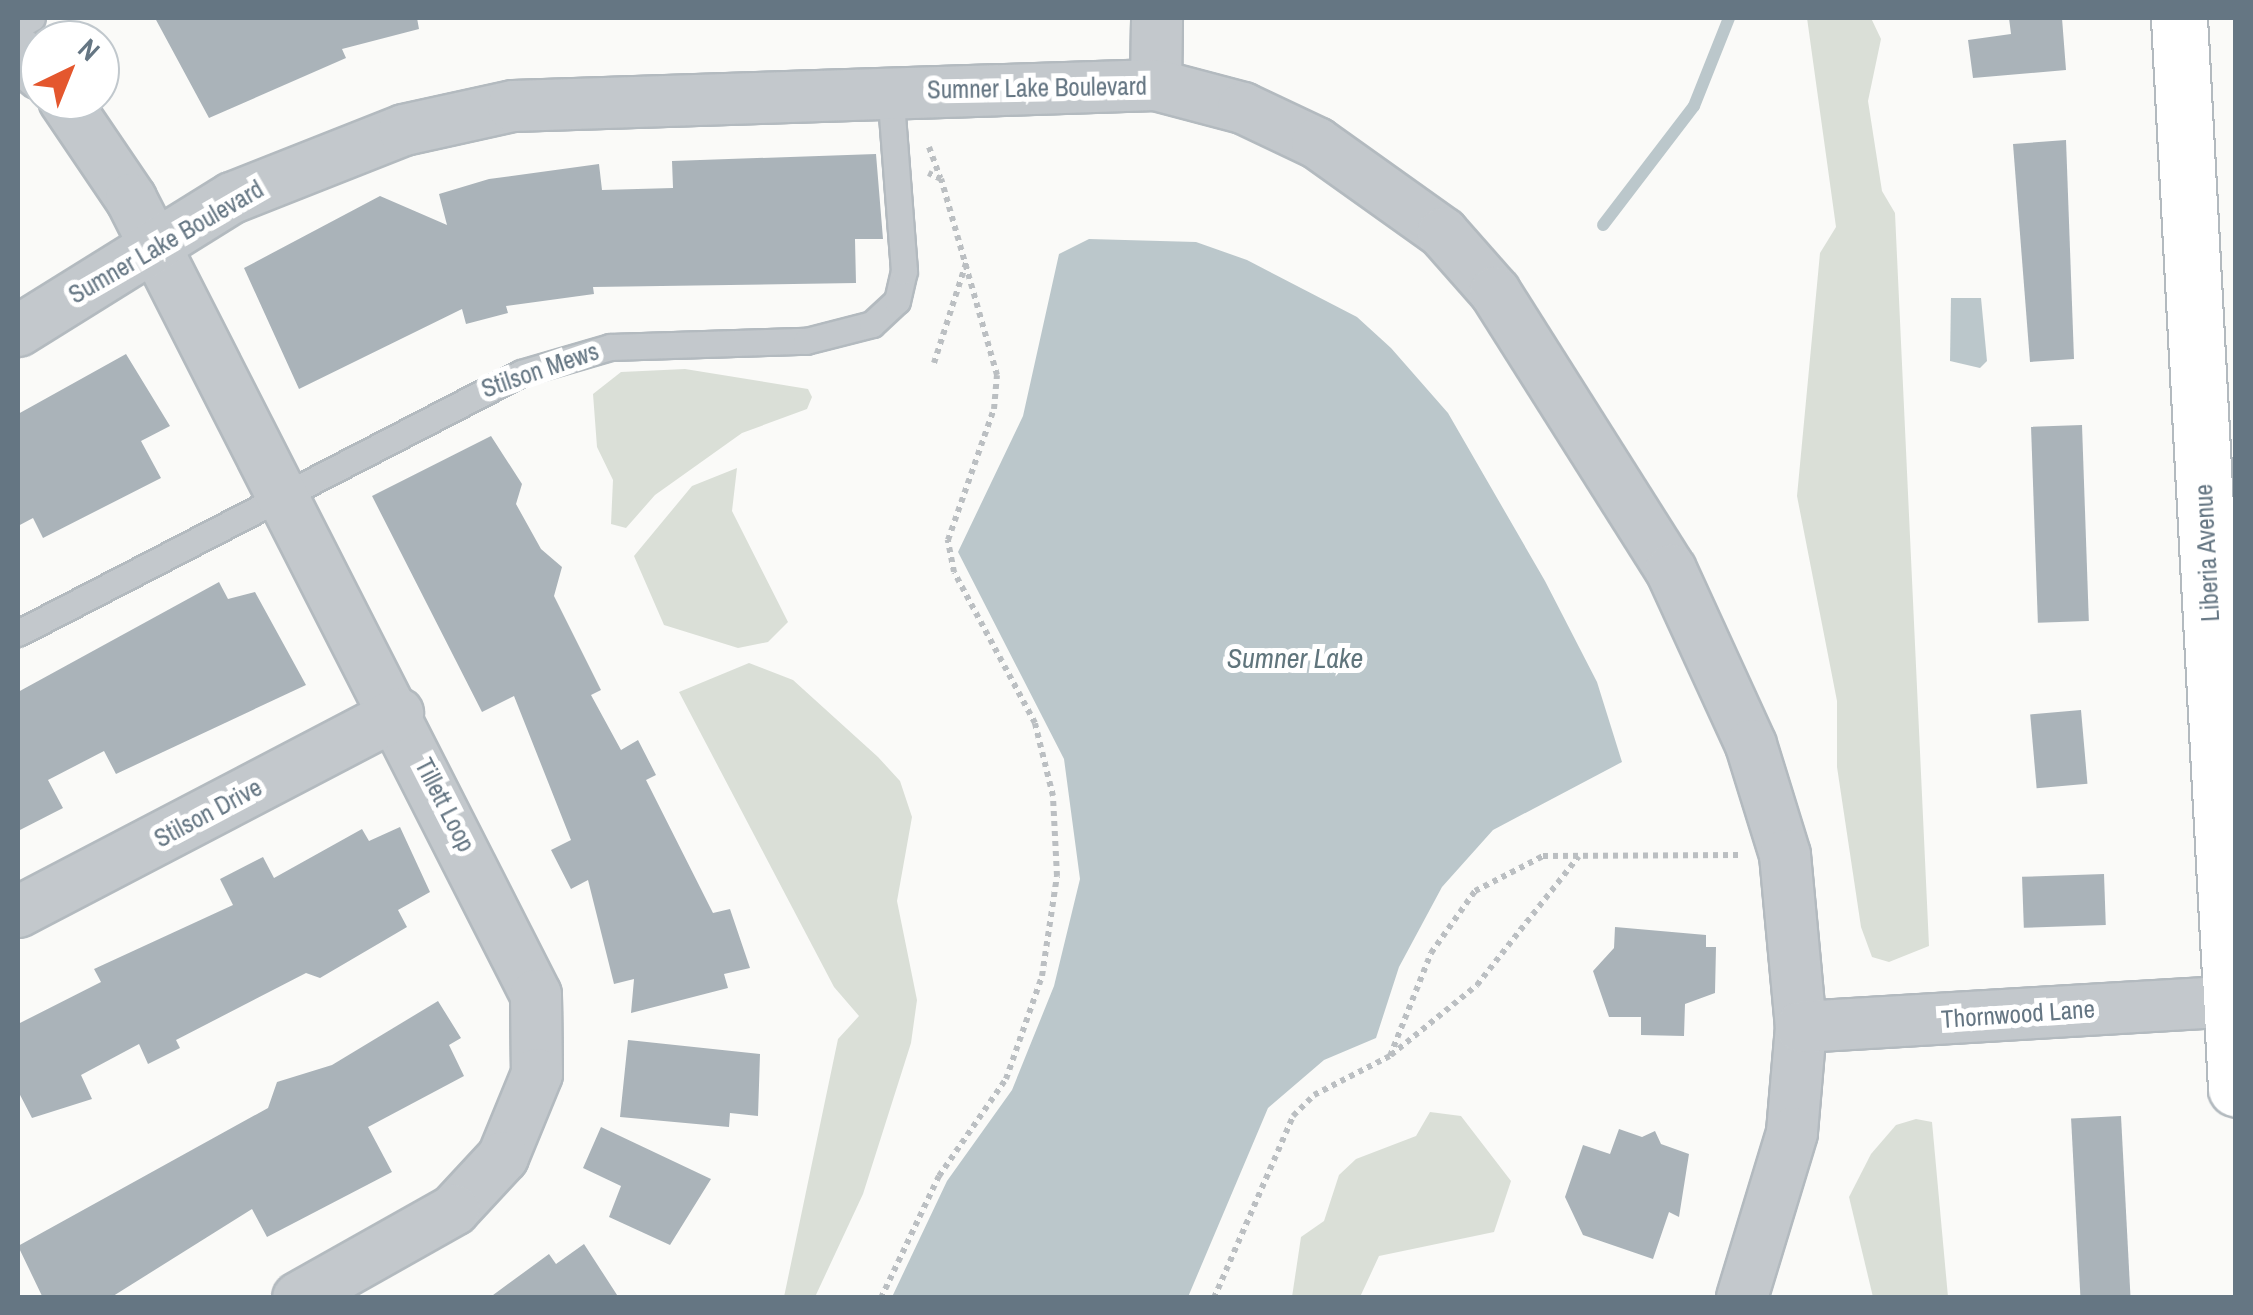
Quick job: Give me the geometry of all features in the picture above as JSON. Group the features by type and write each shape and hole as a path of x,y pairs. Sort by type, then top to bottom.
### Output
{"main road":[{"name":"Liberia Avenue","path":"2179,18 2218,434 2236,1088"}],"street":[{"path":"1156,85 1157,18"},
{"name":"Sumner Lake Boulevard","path":"18,332 154,244 316,160 514,106 1156,85 1243,108 1382,182 1495,292 1715,652 1785,854 1801,1027 1792,1133 1742,1298"},
{"name":"Tillett Loop","path":"76,120 154,244 525,958 536,995 537,1074 503,1157 476,1190 298,1298"},
{"name":"Stilson Drive","path":"18,912 398,713"},
{"name":"Thornwood Lane","path":"1801,1027 2233,1001"}],"lane":[{"path":"18,26 32,18"},
{"name":"Stilson Mews","path":"18,633 468,394 568,358 654,341 806,341 872,324 898,301 904,271 890,91"}],"path":[{"path":"881,1298 939,1176 1006,1079 1042,976 1057,876 1053,796 1035,724 954,572 948,540 994,409 996,376 967,260 941,179 896,168"},
{"path":"934,363 967,260"},
{"path":"1390,1056 1431,952 1462,904 1521,862 1581,855 1785,854"},
{"path":"1214,1298 1294,1116 1390,1056 1477,986 1581,855"}],"shaded area":[{"path":"1807,18 1871,18 1881,39 1868,101 1882,191 1895,213 1929,946 1889,962 1872,957 1861,927 1837,767 1837,701 1797,496 1820,253 1836,227"},
{"path":"685,369 808,389 812,397 807,409 742,433 655,495 626,528 611,524 613,480 597,447 593,394 621,372"},
{"path":"737,468 732,511 788,622 768,642 738,648 664,625 634,556 692,486"},
{"path":"749,663 793,680 878,757 900,781 912,817 897,901 917,1000 911,1043 863,1194 815,1297 784,1297 838,1039 859,1016 834,987 679,692"},
{"path":"1430,1112 1461,1116 1511,1181 1494,1232 1379,1256 1360,1297 1292,1297 1301,1237 1324,1221 1339,1175 1356,1159 1416,1136"},
{"path":"1916,1119 1932,1122 1948,1297 1873,1297 1849,1197 1871,1154 1896,1125"}],"water":[{"name":"Sumner Lake","path":"1089,239 1196,242 1247,260 1357,317 1391,348 1448,413 1545,581 1597,682 1622,762 1493,830 1442,887 1399,967 1376,1038 1324,1060 1268,1108 1188,1297 892,1297 947,1181 1012,1090 1054,986 1080,879 1064,759 958,552 1023,416 1059,254"},
{"path":"1951,298 1981,298 1987,361 1980,368 1950,361"}],"building":[{"path":"155,18 417,18 419,29 342,49 346,58 209,118"},
{"path":"2009,18 2062,18 2066,70 1973,78 1968,40 2011,34"},
{"path":"2066,140 2074,359 2030,362 2013,144"},
{"path":"876,154 883,239 855,239 856,283 593,287 594,294 506,306 508,313 466,324 462,309 299,389 244,268 380,196 447,225 439,194 489,179 599,164 602,190 673,188 672,161"},
{"path":"126,354 170,426 141,441 161,478 43,538 33,518 18,526 18,414"},
{"path":"2082,425 2089,621 2038,623 2031,427"},
{"path":"491,436 522,484 516,504 541,549 562,567 554,596 601,690 591,695 621,750 638,740 656,775 646,780 713,913 730,909 750,968 724,974 728,988 631,1013 634,979 614,984 588,880 571,889 551,850 571,840 514,696 482,712 372,496"},
{"path":"219,582 228,599 255,592 306,685 116,774 104,751 48,780 63,808 18,831 18,692"},
{"path":"2081,710 2087,784 2037,788 2030,714"},
{"path":"400,827 430,892 398,910 407,927 320,978 306,973 176,1040 180,1048 148,1064 139,1044 81,1075 92,1099 32,1118 18,1091 18,1024 101,982 94,969 233,905 220,879 263,857 274,878 362,829 369,841"},
{"path":"2104,874 2106,925 2024,928 2022,877"},
{"path":"1615,927 1706,935 1706,947 1716,947 1715,993 1685,1004 1684,1036 1641,1035 1641,1017 1609,1017 1593,971 1614,948"},
{"path":"438,1001 461,1038 449,1045 464,1076 368,1127 392,1172 267,1237 252,1209 110,1298 43,1298 18,1246 268,1108 277,1082 332,1065"},
{"path":"628,1040 760,1054 758,1116 730,1113 729,1127 620,1117"},
{"path":"2121,1116 2131,1298 2080,1298 2071,1119"},
{"path":"601,1127 711,1179 670,1245 609,1217 621,1186 583,1168"},
{"path":"1619,1129 1642,1137 1655,1131 1661,1144 1689,1154 1679,1217 1669,1212 1653,1259 1583,1235 1565,1197 1583,1145 1610,1154"},
{"path":"584,1244 619,1298 489,1298 549,1254 556,1264"}],"waterway":[{"path":"1603,225 1694,106 1729,18"}]}
